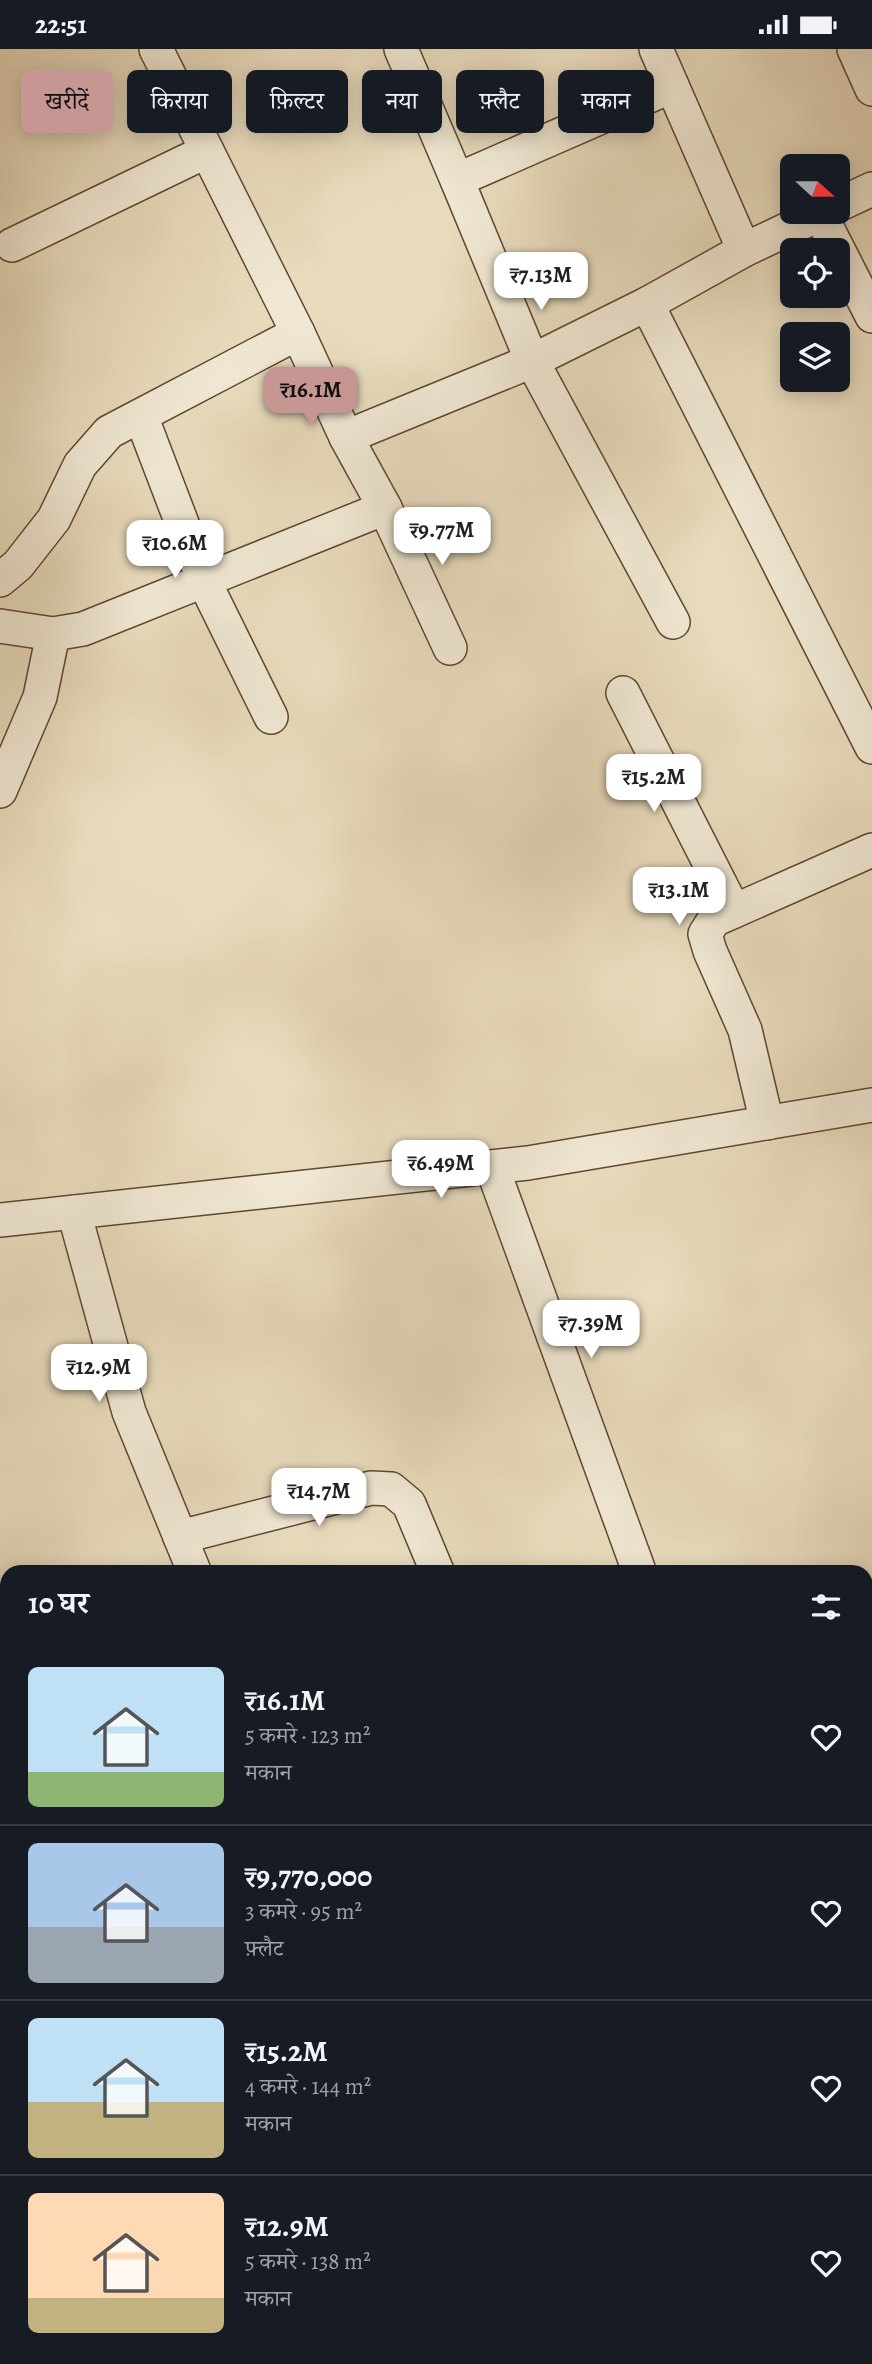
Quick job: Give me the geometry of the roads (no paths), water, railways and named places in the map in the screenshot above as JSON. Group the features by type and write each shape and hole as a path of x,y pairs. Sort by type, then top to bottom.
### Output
{"street":[{"path":"156,49 299,333 346,437 384,508 450,648"},
{"path":"401,49 532,361 673,622"},
{"path":"656,49 744,250"},
{"path":"854,49 872,89"},
{"path":"457,180 672,86"},
{"path":"12,245 207,151"},
{"path":"850,200 872,189"},
{"path":"346,437 532,361 799,224"},
{"path":"834,224 872,316"},
{"path":"647,304 872,747"},
{"path":"0,580 18,565 54,519 80,465 109,432 299,333"},
{"path":"141,416 204,581 271,717"},
{"path":"0,626 53,634 83,629 384,508"},
{"path":"0,791 40,697 53,634"},
{"path":"623,693 734,911"},
{"path":"767,1123 745,1030 709,951 705,934 714,920 872,850"},
{"path":"0,1220 541,1161 872,1105"},
{"path":"492,1167 637,1565"},
{"path":"74,1212 129,1412 192,1565"},
{"path":"180,1537 371,1487 391,1489 409,1504 434,1565"}]}
